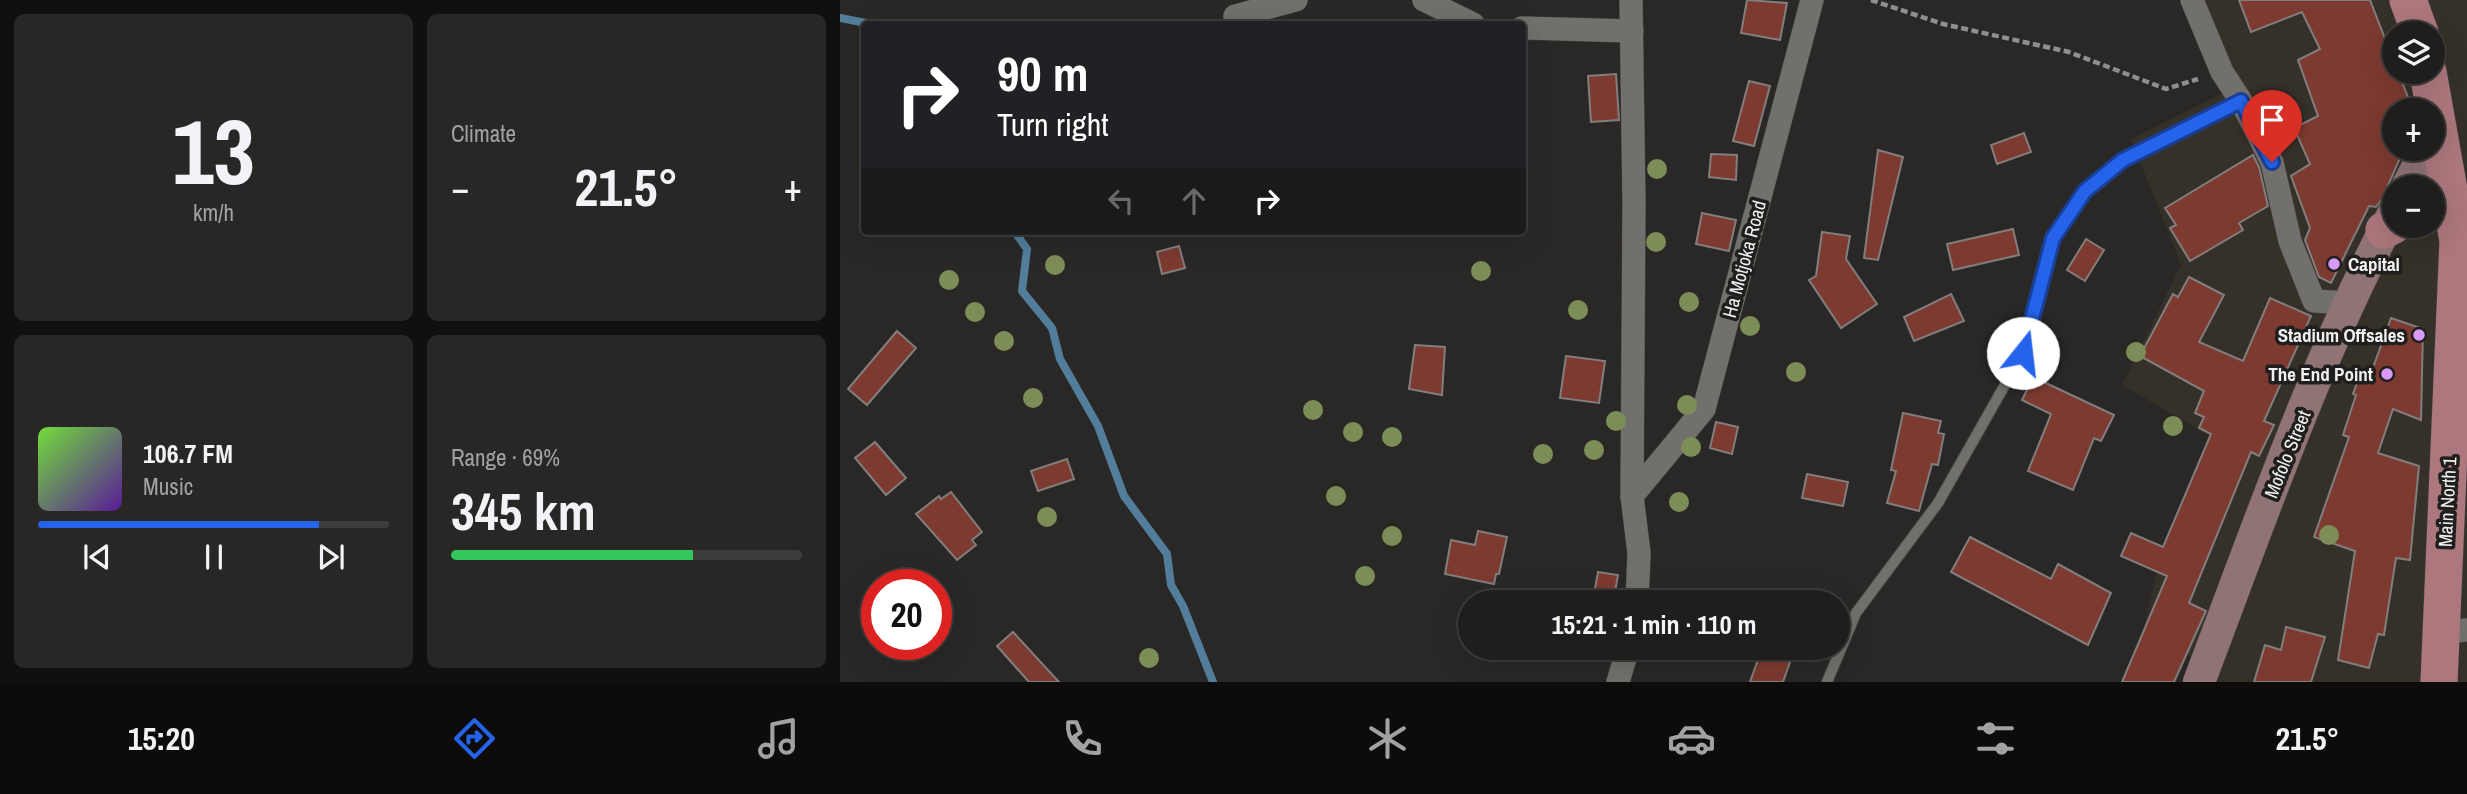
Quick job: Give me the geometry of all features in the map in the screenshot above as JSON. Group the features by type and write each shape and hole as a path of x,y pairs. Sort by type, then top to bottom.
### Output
{"main road":[{"path":"2408,0 2416,21"},
{"name":"Main North 1","path":"2439,682 2453,631 2445,231"},
{"name":"Mofolo Street","path":"2199,682 2348,303 2383,238"}],"street":[{"path":"1235,16 1296,0"},
{"path":"1424,0 1468,21"},
{"path":"1631,0 1632,496 1639,553 1637,590"},
{"name":"Ha Motjoka Road","path":"1632,496 1704,408 1812,0"},
{"path":"2192,0 2222,72 2241,101 2272,162 2290,241 2314,302 2348,303"},
{"path":"1526,28 1632,31"},
{"path":"1618,682 1625,660"}],"lane":[{"path":"1827,682 1856,613 1938,503 2023,353 2053,238 2085,191 2123,160 2241,101"}],"path":[{"path":"1871,0 1942,24 2069,52 2166,89 2222,72"}],"shaded area":[{"path":"2183,0 2467,0 2467,682 2189,682 2195,661 2188,655 2142,635 2161,552 2210,436 2122,385 2181,265 2131,139 2223,93"}],"building":[{"path":"1747,0 1787,3 1780,40 1741,33"},
{"path":"2239,0 2370,0 2382,31 2382,84 2403,84 2408,98 2382,98 2382,161 2399,161 2393,175 2382,175 2382,199 2376,207 2369,206 2331,283 2319,277 2305,240 2310,228 2291,176 2310,164 2294,128 2318,116 2298,60 2320,49 2302,12 2251,32"},
{"path":"1616,74 1619,120 1591,122 1588,76"},
{"path":"1749,81 1770,86 1754,146 1733,141"},
{"path":"2024,133 2031,152 1997,164 1991,145"},
{"path":"1878,150 1903,157 1878,260 1864,258"},
{"path":"1711,154 1737,155 1736,180 1709,177"},
{"path":"2253,155 2259,167 2268,206 2239,223 2243,230 2190,261 2170,228 2176,225 2165,208"},
{"path":"1702,213 1736,220 1729,251 1696,244"},
{"path":"2013,229 2019,255 1953,270 1947,244"},
{"path":"1822,232 1850,236 1846,259 1877,304 1841,328 1809,280 1816,276"},
{"path":"2086,239 2104,250 2085,281 2067,270"},
{"path":"1179,246 1185,268 1162,274 1157,252"},
{"path":"2189,277 2224,295 2199,342 2243,361 2270,298 2311,316 2264,421 2274,425 2259,456 2251,452 2189,603 2206,611 2174,682 2122,682 2167,576 2121,556 2131,533 2163,547 2211,434 2199,428 2204,417 2195,413 2204,391 2140,356 2173,294 2178,297"},
{"path":"1951,294 1964,321 1914,341 1904,317"},
{"path":"2391,318 2423,329 2421,420 2393,409 2378,453 2419,466 2410,560 2396,558 2384,635 2378,634 2369,668 2338,660 2355,551 2314,537 2349,437 2343,435 2356,395 2353,394 2361,372 2370,376"},
{"path":"897,331 916,348 867,405 848,389"},
{"path":"1415,345 1445,347 1442,395 1409,389"},
{"path":"1566,356 1605,361 1599,403 1560,398"},
{"path":"2033,377 2114,415 2101,441 2094,438 2073,490 2028,471 2051,414 2022,400"},
{"path":"1903,413 1941,421 1938,433 1944,434 1938,465 1932,464 1919,511 1887,503 1896,471 1891,470"},
{"path":"1716,422 1738,427 1732,454 1710,448"},
{"path":"875,442 906,478 886,495 855,458"},
{"path":"1067,459 1074,479 1038,491 1031,471"},
{"path":"1807,474 1848,482 1843,506 1802,498"},
{"path":"951,492 982,532 972,540 976,545 957,560 916,514 939,496 941,499"},
{"path":"1478,531 1507,537 1499,574 1496,574 1494,584 1445,574 1451,540 1475,545"},
{"path":"1970,537 2051,579 2058,564 2111,593 2088,645 1951,572"},
{"path":"1598,572 1618,575 1615,590 1595,590"},
{"path":"2286,627 2325,637 2311,682 2254,682 2265,645 2281,650"},
{"path":"1013,632 1059,682 1029,682 997,646"},
{"path":"1758,660 1791,660 1783,682 1750,682"}],"waterway":[{"path":"840,18 861,22"},
{"path":"1017,235 1027,249 1022,291 1052,328 1060,359 1098,426 1124,496 1167,554 1171,585 1183,606 1213,682"}],"place":[{"name":"Capital","path":"2334,264"},
{"name":"Stadium Offsales","path":"2419,335"},
{"name":"The End Point","path":"2387,374"}],"route":[{"path":"2023,353 2053,238 2085,191 2123,160 2241,101 2272,162"}]}
